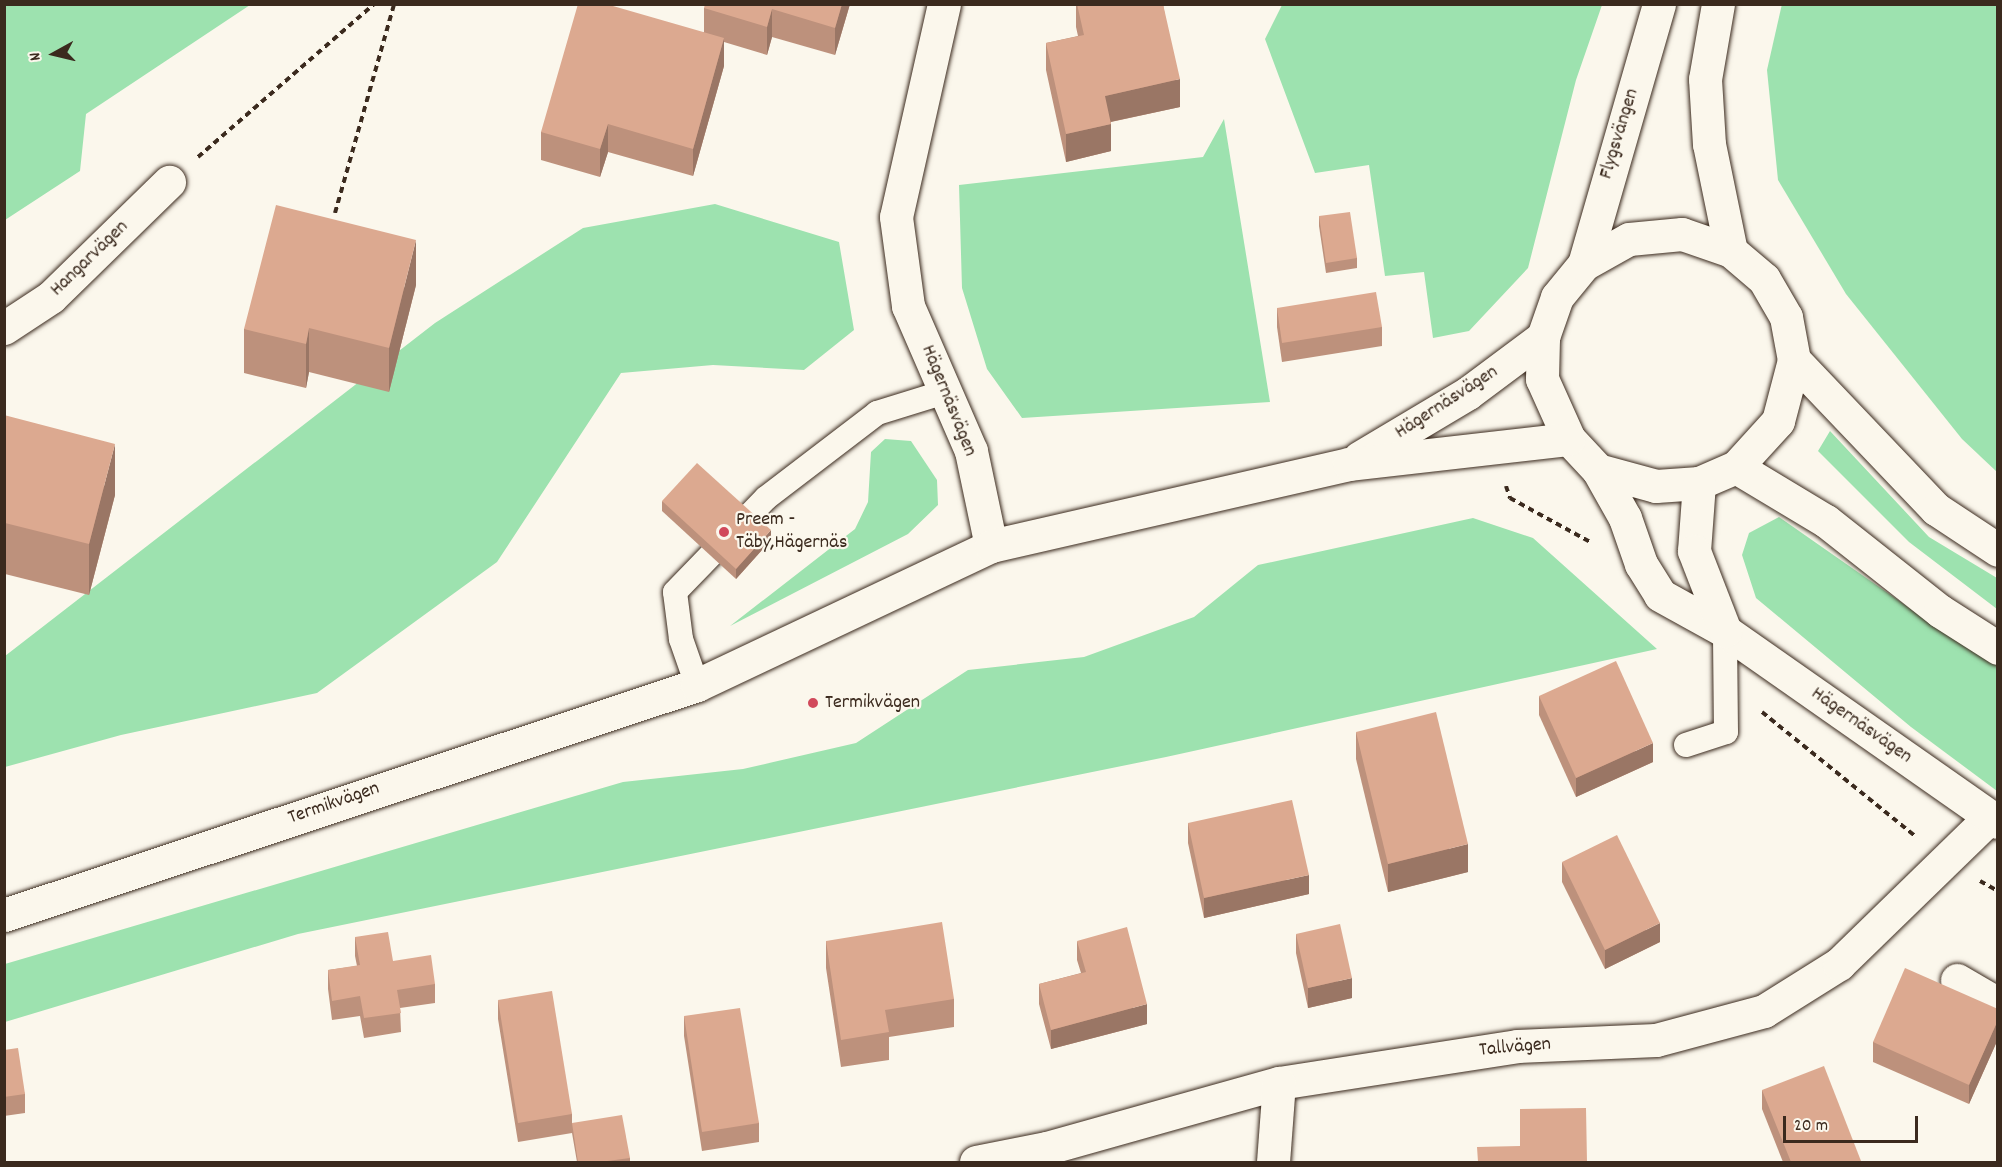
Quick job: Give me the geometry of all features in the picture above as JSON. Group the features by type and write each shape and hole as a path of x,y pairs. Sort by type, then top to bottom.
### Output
{"main road":[{"name":"Hägernäsvägen","path":"944,4 896,217 908,306 971,452 991,546 1349,464 1569,439"},
{"name":"Flygsvängen","path":"1584,264 1659,4"},
{"path":"1718,4 1705,79 1709,144 1731,251"},
{"name":"Hangarvägen","path":"4,328 51,297 169,182"},
{"path":"1584,264 1629,239 1682,234 1731,251 1764,279 1786,317 1794,360 1778,421 1736,467 1699,483 1656,486 1598,471"},
{"name":"Hägernäsvägen","path":"1584,264 1557,297 1543,337 1542,379 1569,439 1598,471 1625,518 1641,564 1660,595 1725,631 1994,819"},
{"name":"Hägernäsvägen","path":"1349,464 1468,393 1543,337"},
{"path":"1794,360 1936,509 1998,550"},
{"path":"1736,467 1826,521 1940,611 1998,648"},
{"path":"1699,483 1694,551 1725,631"},
{"name":"Termikvägen","path":"4,915 697,685 991,546"},
{"name":"Tallvägen","path":"976,1162 1047,1148 1279,1083 1517,1046 1656,1040 1764,1011 1839,964 1994,819"},
{"path":"1957,980 1998,1004"},
{"path":"1273,1162 1279,1083"}],"lane":[{"path":"697,685 681,639 675,592 766,498 877,413 945,392"},
{"path":"1686,745 1726,732 1725,631"}],"path":[{"path":"169,182 374,4"},
{"path":"335,213 394,4"}],"green space":[{"path":"5,4 250,5 86,114 80,171 5,220"},
{"path":"1782,4 1997,5 1997,472 1962,439 1846,294 1778,180 1767,70"},
{"path":"1282,5 1602,5 1576,80 1528,268 1469,331 1433,338 1424,272 1385,276 1369,165 1315,173 1265,39"},
{"path":"1224,119 1270,402 1022,418 987,369 962,288 959,185 1203,157"},
{"path":"715,204 839,242 854,330 804,370 713,365 621,373 497,562 317,693 121,735 5,767 5,656 435,323 583,228"},
{"path":"1830,431 1929,537 1997,578 1997,609 1909,542 1818,451"},
{"path":"885,439 911,441 937,480 938,505 908,534 730,626 855,529 868,502 871,452"},
{"path":"1779,517 1958,642 1997,662 1997,791 1911,727 1756,598 1742,555 1749,533"},
{"path":"1473,518 1533,538 1657,649 1166,757 298,934 5,1022 5,964 623,782 743,769 856,743 968,670 1084,657 1194,617 1258,565"}],"building":[{"path":"578,4 606,4 724,38 693,149 608,124 600,149 541,132"},
{"path":"705,4 842,4 835,28 772,9 767,27 704,8"},
{"path":"1077,4 1163,4 1180,79 1105,96 1111,124 1066,134 1046,43 1084,35"},
{"path":"276,205 416,240 389,348 309,328 306,344 244,329"},
{"path":"1350,212 1357,258 1326,263 1319,216"},
{"path":"1376,292 1382,327 1282,343 1277,308"},
{"path":"4,415 115,444 89,544 4,524"},
{"path":"697,463 771,530 736,569 662,501"},
{"path":"1616,661 1653,743 1576,778 1539,696"},
{"path":"1436,712 1468,844 1388,864 1356,732"},
{"path":"1292,800 1309,875 1204,898 1188,823"},
{"path":"1617,835 1660,923 1605,950 1562,862"},
{"path":"942,922 954,999 885,1010 889,1032 841,1040 826,941"},
{"path":"1340,924 1352,978 1308,988 1296,934"},
{"path":"1127,927 1147,1004 1051,1030 1039,984 1086,972 1077,941"},
{"path":"388,932 393,961 431,955 435,984 397,990 401,1013 364,1018 360,996 332,1001 328,970 360,965 355,937"},
{"path":"1905,968 1998,1009 1998,1020 1969,1085 1873,1042"},
{"path":"552,991 572,1114 518,1123 498,1000"},
{"path":"740,1008 759,1123 702,1132 684,1016"},
{"path":"18,1048 25,1094 4,1097 4,1050"},
{"path":"1824,1066 1861,1161 1791,1162 1762,1090"},
{"path":"1586,1108 1587,1162 1478,1162 1477,1147 1520,1146 1520,1109"},
{"path":"622,1115 630,1158 578,1162 572,1123"}],"place":[{"name":"Preem - Täby,Hägernäs","path":"724,532"},
{"name":"Termikvägen","path":"813,703"}]}
